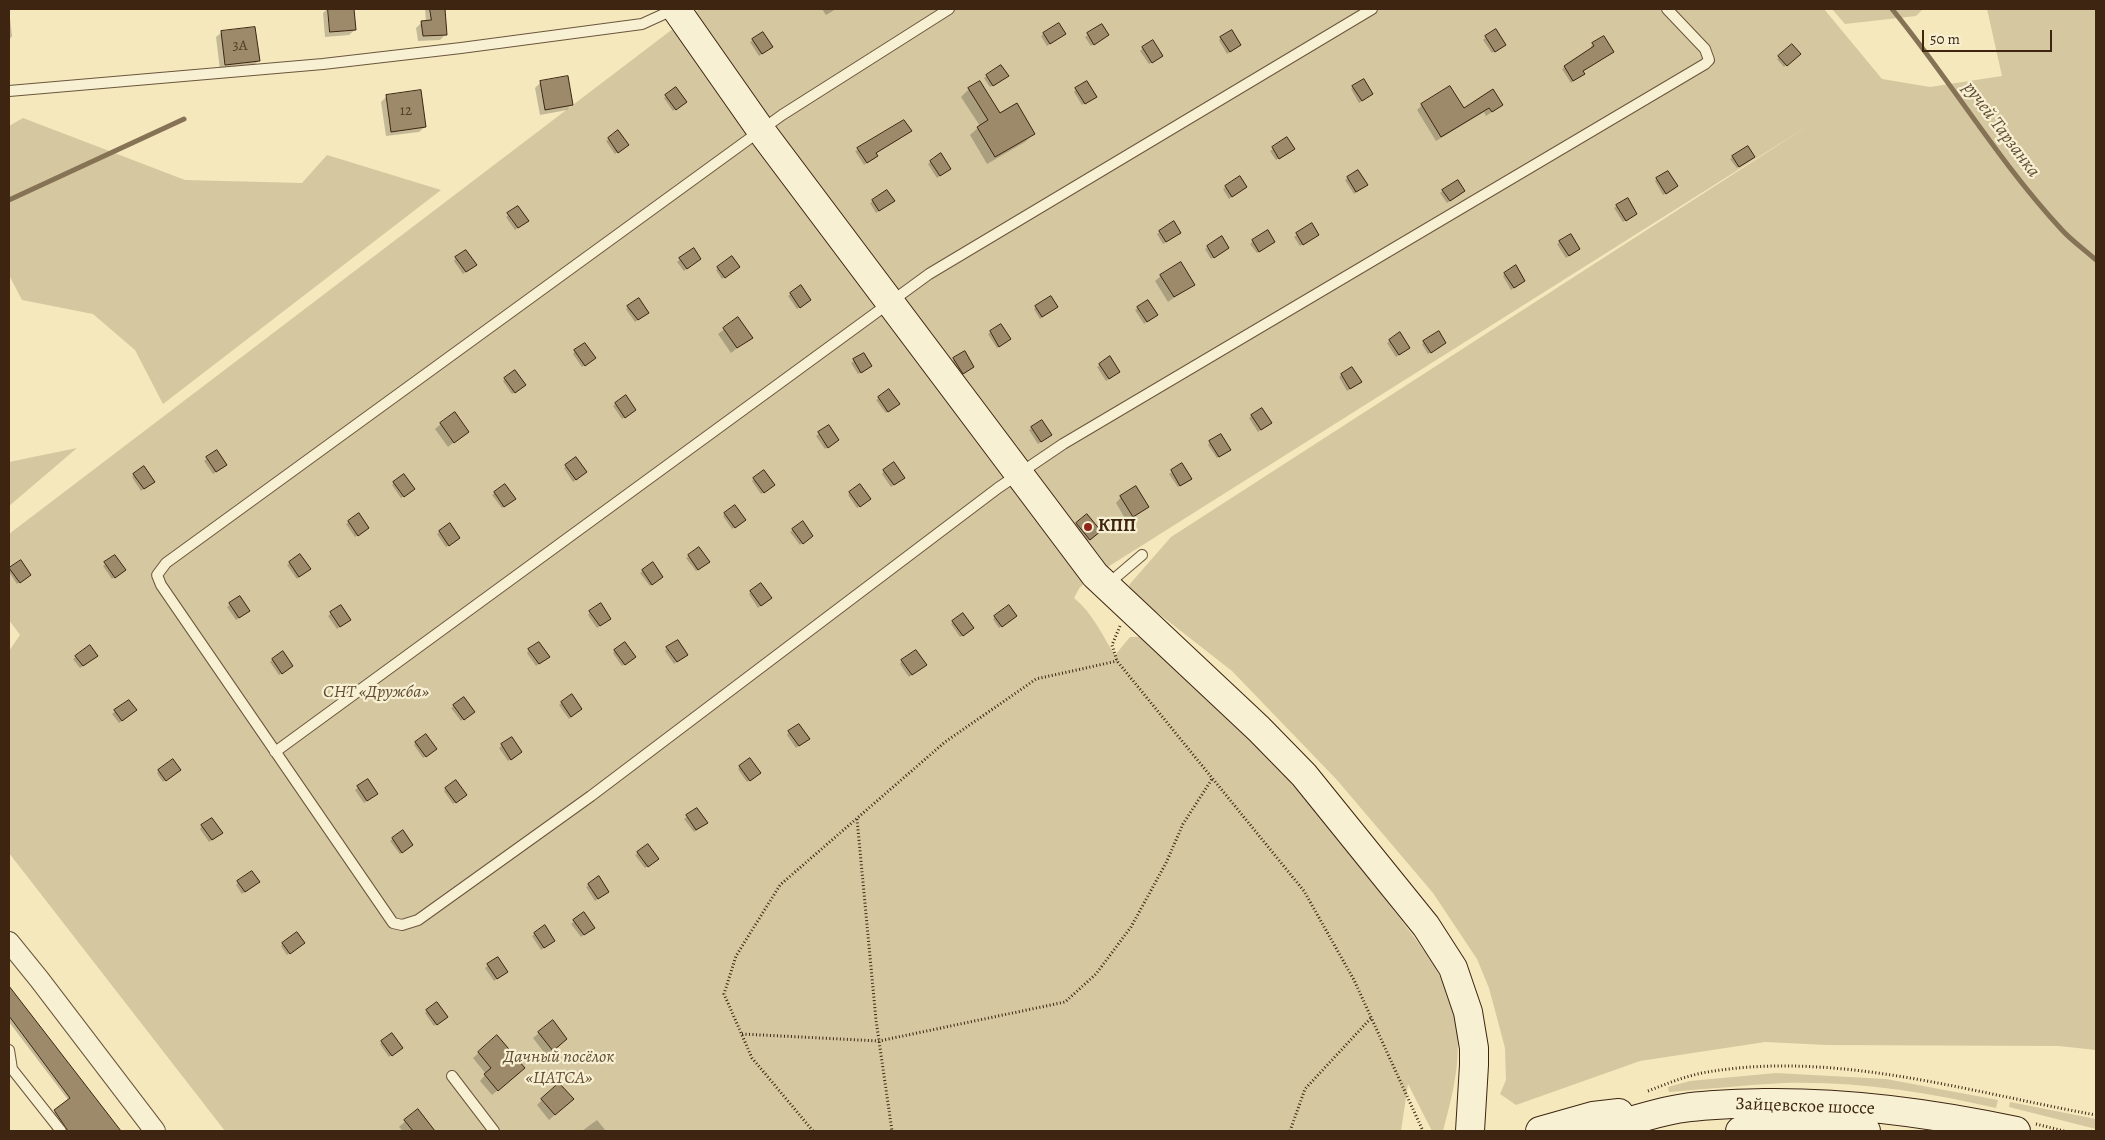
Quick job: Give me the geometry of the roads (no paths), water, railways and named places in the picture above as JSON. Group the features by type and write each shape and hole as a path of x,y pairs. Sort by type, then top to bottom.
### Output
{"street":[{"path":"676,9 761,130 1105,586 1208,680 1304,775 1408,901 1443,952 1461,989 1472,1031 1474,1065 1470,1131"},
{"path":"9,942 155,1131"},
{"name":"Зайцевское шоссе","path":"1596,1131 1683,1108 1718,1104 1796,1103 1860,1106 1934,1114 2016,1131"},
{"path":"1540,1131 1593,1116 1683,1108"},
{"name":"Зайцевское шоссе","path":"1740,1131 1823,1128 1866,1131"}],"lane":[{"path":"9,91 323,64 460,48 642,24 676,9"},
{"path":"949,9 761,130 190,545 159,570 157,576 161,585 393,923 411,924 591,796 1020,474 1063,444 1706,64 1708,60 1705,49 1667,9"},
{"path":"275,752 892,303 929,274 1372,9"},
{"path":"1105,586 1142,555"},
{"path":"9,1050 12,1069 61,1131"},
{"path":"452,1076 494,1131"}],"waterway":[{"name":"ручей Тарзанка","path":"1892,9 2039,204 2066,234 2096,260"},
{"path":"9,200 184,119"}],"place":[{"name":"КПП","path":"1088,527"}],"park label":[{"name":"СНТ «Дружба»","path":"376,693"},
{"name":"Дачный посёлок «ЦАТСА»","path":"559,1068"}]}
